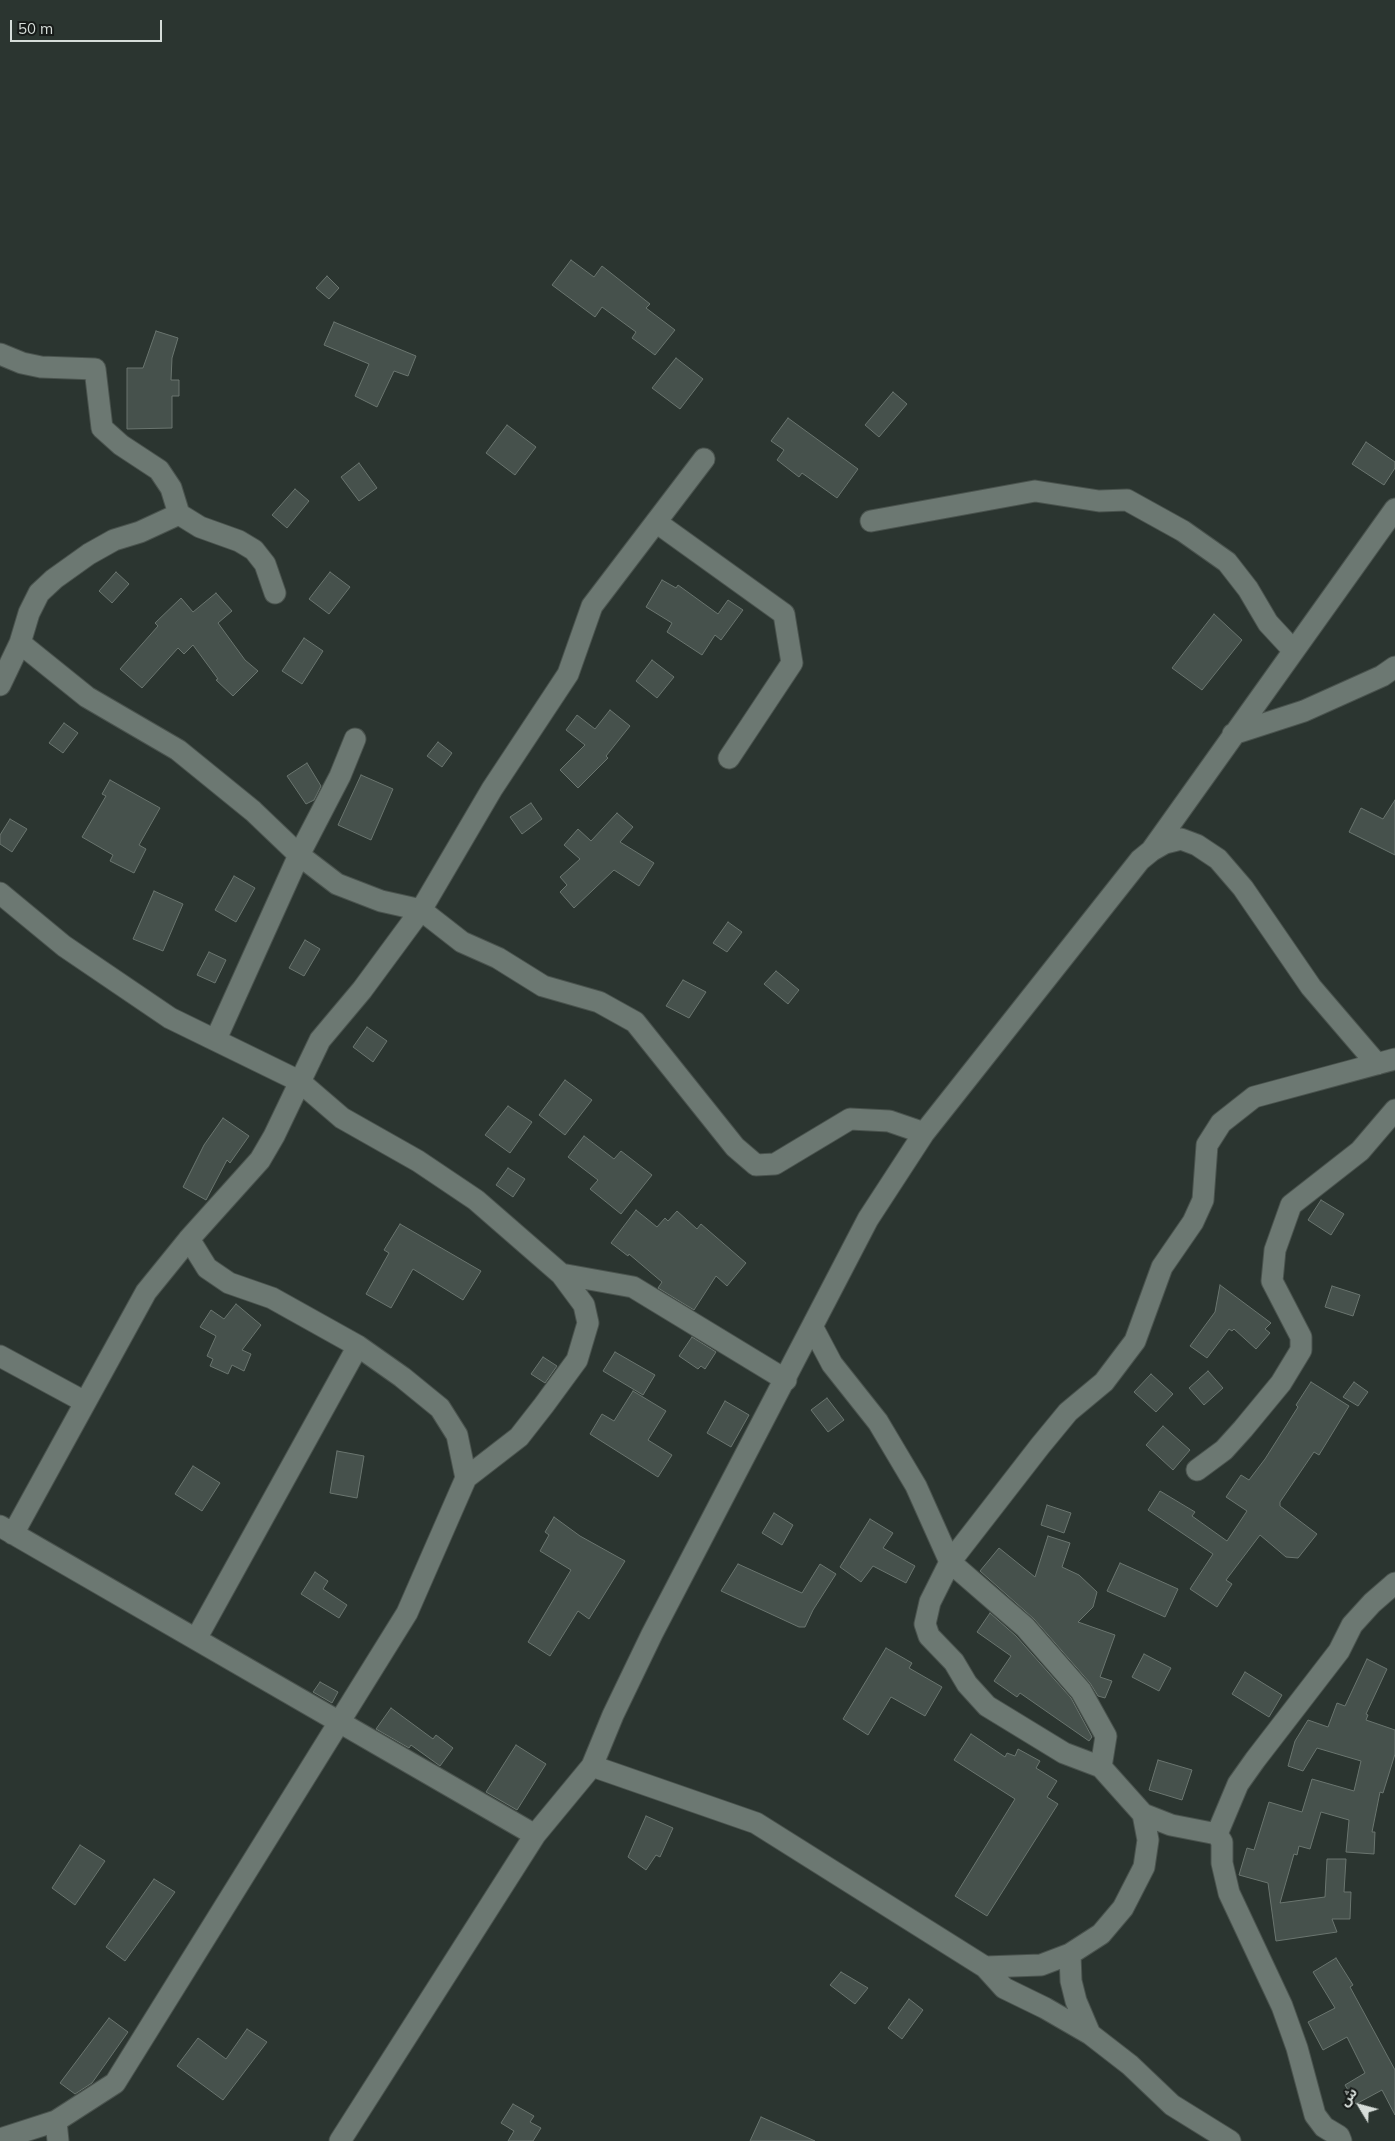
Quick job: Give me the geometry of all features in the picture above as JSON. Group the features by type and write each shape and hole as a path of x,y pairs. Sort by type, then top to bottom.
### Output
{"street":[{"path":"0,354 22,363 42,367 95,369 102,428 126,449 159,470 171,488 179,514 200,527 239,541 254,550 265,564 275,593"},
{"path":"535,1835 6,1530 85,1402 146,1292 188,1239 260,1160 274,1136 320,1040 362,990 421,910 492,789 568,674 592,606 704,459"},
{"path":"871,521 1035,491 1099,501 1127,500 1183,531 1227,562 1248,589 1268,623 1293,650"},
{"path":"1151,851 1395,510"},
{"path":"0,685 20,643 29,613 39,593 54,579 89,554 114,540 140,532 179,514"},
{"path":"656,522 784,614 792,663 729,758"},
{"path":"20,643 87,697 178,750 253,811 299,856 337,884 381,901 421,910 462,942 498,958 543,986 599,1002 635,1022 735,1147 756,1165 775,1164 850,1119 889,1121 924,1133"},
{"path":"1233,734 1304,711 1382,676 1395,667"},
{"path":"216,1039 299,856 340,776 355,739"},
{"path":"340,2141 535,1835 592,1766 613,1715 652,1634 786,1380 868,1219 924,1133 1140,860 1165,843 1181,839 1197,845 1218,859 1243,888 1311,987 1386,1061"},
{"path":"0,893 64,946 170,1018 299,1081 342,1118 418,1160 476,1200 561,1274 584,1306 588,1322 577,1360 519,1437 466,1478 407,1614 115,2083 57,2131 0,2139"},
{"path":"1217,1834 1202,1833 1171,1825 1143,1814 1101,1767 1064,1753 987,1706 967,1684 954,1662 929,1636 925,1624 930,1602 950,1562 1068,1412 1104,1382 1135,1341 1162,1267 1193,1222 1203,1200 1207,1145 1221,1122 1254,1097 1386,1061"},
{"path":"1196,1470 1224,1450 1243,1429 1281,1383 1301,1350 1300,1337 1272,1281 1275,1250 1291,1205 1360,1150 1395,1110"},
{"path":"188,1239 206,1268 230,1283 272,1298 358,1346 402,1377 440,1408 457,1435 466,1478"},
{"path":"561,1274 633,1287 786,1380"},
{"path":"813,1328 832,1364 878,1422 916,1486 950,1562 1025,1627 1081,1692 1106,1736 1101,1767"},
{"path":"196,1639 358,1346"},
{"path":"0,1356 85,1402"},
{"path":"1217,1834 1238,1784 1255,1760 1322,1674 1352,1626 1372,1603 1395,1583"},
{"path":"592,1766 756,1823 985,1968 1004,1988 1046,2008 1090,2034 1130,2066 1172,2105 1230,2141"},
{"path":"985,1968 1041,1965 1070,1954 1101,1934 1123,1908 1144,1867 1148,1840 1143,1814"},
{"path":"1217,1834 1222,1842 1222,1863 1229,1893 1282,2006 1297,2048 1315,2115 1324,2127 1339,2136 1341,2141"},
{"path":"1070,1954 1076,2001 1090,2034"}],"building":[{"path":"571,260 594,277 602,266 650,304 646,308 675,330 655,355 632,338 636,332 602,307 595,317 552,285"},
{"path":"327,276 339,288 329,299 316,288"},
{"path":"334,322 416,356 408,376 394,371 377,407 355,396 369,364 324,345"},
{"path":"156,331 178,338 172,358 171,380 179,380 179,396 172,396 172,428 127,429 127,368 143,368"},
{"path":"676,358 703,379 680,409 652,388"},
{"path":"893,392 907,404 879,437 865,425"},
{"path":"788,418 858,469 837,498 802,473 799,477 777,460 784,450 771,441"},
{"path":"507,425 536,447 515,475 486,453"},
{"path":"1366,442 1395,462 1395,468 1384,485 1352,464"},
{"path":"359,463 377,488 359,501 341,477"},
{"path":"295,489 309,501 287,528 272,515"},
{"path":"116,572 129,584 112,603 99,591"},
{"path":"330,572 350,587 329,614 309,599"},
{"path":"662,580 676,588 678,585 718,614 728,600 743,610 721,640 715,635 702,655 667,632 672,623 646,607"},
{"path":"216,593 232,611 218,623 245,660 258,671 233,696 216,680 218,679 193,645 184,654 178,648 142,688 120,669 158,626 155,623 181,598 193,612"},
{"path":"1214,614 1242,640 1202,690 1172,668"},
{"path":"304,638 323,651 302,684 282,671"},
{"path":"652,660 674,677 657,698 636,681"},
{"path":"610,710 630,726 606,756 608,758 578,788 560,770 585,745 566,730 577,715 595,729"},
{"path":"64,723 78,733 63,753 49,743"},
{"path":"438,742 452,753 442,767 427,756"},
{"path":"307,763 321,786 314,800 306,804 287,776"},
{"path":"361,775 393,789 371,840 338,825"},
{"path":"110,780 160,808 139,845 146,849 134,873 110,861 113,855 82,837 106,796 102,794"},
{"path":"1395,800 1395,855 1349,832 1361,808 1383,819"},
{"path":"531,803 542,819 522,834 510,817"},
{"path":"617,813 633,827 620,842 654,863 639,886 614,870 574,908 560,892 567,885 560,877 580,859 564,845 578,829 591,841"},
{"path":"10,819 27,829 12,852 0,844 0,835"},
{"path":"234,876 255,888 236,922 215,910"},
{"path":"154,891 183,904 163,951 133,939"},
{"path":"728,922 742,932 727,952 713,943"},
{"path":"305,940 320,949 304,976 289,968"},
{"path":"209,952 226,960 215,983 197,975"},
{"path":"776,971 799,990 788,1004 764,984"},
{"path":"683,980 706,992 689,1018 666,1006"},
{"path":"367,1027 387,1041 373,1062 353,1047"},
{"path":"565,1080 592,1100 565,1135 539,1115"},
{"path":"508,1106 532,1122 510,1153 485,1135"},
{"path":"223,1118 249,1136 230,1163 227,1160 206,1200 183,1187 204,1145"},
{"path":"584,1136 614,1159 621,1151 652,1175 621,1214 590,1189 598,1180 568,1157"},
{"path":"508,1168 525,1179 513,1197 496,1185"},
{"path":"1321,1200 1344,1214 1331,1235 1308,1220"},
{"path":"636,1210 657,1227 665,1218 668,1221 677,1211 697,1229 701,1224 746,1263 727,1286 716,1276 694,1310 658,1288 662,1282 629,1254 628,1256 611,1243"},
{"path":"400,1224 481,1271 463,1300 413,1269 391,1308 366,1294 389,1253 384,1250"},
{"path":"1220,1285 1271,1323 1265,1329 1270,1333 1256,1349 1234,1329 1232,1331 1229,1329 1207,1358 1190,1346 1215,1312"},
{"path":"1332,1286 1360,1295 1353,1316 1325,1307"},
{"path":"236,1304 261,1325 242,1350 251,1354 244,1371 232,1365 228,1374 210,1366 213,1359 207,1356 216,1336 200,1327 211,1310 224,1319"},
{"path":"692,1337 716,1352 705,1369 701,1366 698,1369 679,1356"},
{"path":"615,1352 655,1375 643,1395 603,1371"},
{"path":"543,1357 557,1366 545,1383 531,1374"},
{"path":"1208,1371 1223,1388 1204,1405 1189,1388"},
{"path":"1151,1374 1173,1394 1156,1412 1134,1392"},
{"path":"1311,1382 1349,1406 1319,1455 1314,1452 1280,1502 1280,1506 1317,1534 1298,1558 1286,1557 1260,1535 1226,1580 1232,1584 1217,1607 1190,1589 1213,1554 1148,1510 1160,1491 1195,1512 1192,1516 1227,1541 1247,1511 1226,1497 1241,1475 1249,1480 1265,1459 1298,1407 1296,1405"},
{"path":"1354,1382 1368,1392 1358,1406 1343,1397"},
{"path":"633,1391 666,1411 648,1440 672,1455 658,1477 590,1434 602,1414 614,1421"},
{"path":"827,1398 844,1420 828,1432 811,1410"},
{"path":"725,1401 749,1415 731,1447 707,1433"},
{"path":"1163,1426 1190,1450 1173,1470 1146,1445"},
{"path":"337,1451 364,1456 357,1498 330,1493"},
{"path":"193,1466 220,1483 202,1511 175,1494"},
{"path":"1047,1505 1071,1513 1064,1533 1041,1525"},
{"path":"774,1513 793,1525 782,1545 762,1533"},
{"path":"554,1517 580,1536 625,1561 589,1619 578,1611 550,1656 528,1642 571,1570 540,1551 549,1535 545,1532"},
{"path":"870,1519 893,1533 883,1548 915,1566 906,1583 873,1566 861,1582 840,1567"},
{"path":"1048,1536 1070,1543 1062,1567 1079,1575 1097,1592 1093,1607 1078,1622 1115,1635 1100,1677 1112,1681 1105,1698 1098,1696 1090,1683 1034,1619 980,1571 999,1548 1035,1577"},
{"path":"1120,1563 1178,1589 1165,1617 1107,1591"},
{"path":"738,1564 802,1593 820,1564 836,1574 813,1610 805,1627 799,1627 721,1591"},
{"path":"315,1572 328,1581 323,1589 347,1605 339,1618 301,1594"},
{"path":"990,1613 1016,1636 1071,1698 1092,1737 1089,1741 1020,1693 1017,1697 994,1681 1011,1656 977,1632"},
{"path":"886,1648 912,1663 909,1668 942,1687 925,1716 891,1697 868,1735 843,1719"},
{"path":"1144,1654 1171,1668 1159,1691 1132,1677"},
{"path":"1367,1659 1387,1669 1366,1714 1368,1715 1366,1720 1395,1730 1395,1754 1383,1793 1380,1792 1372,1832 1375,1832 1374,1854 1346,1852 1349,1820 1321,1812 1310,1849 1299,1846 1297,1855 1294,1854 1280,1903 1325,1897 1327,1859 1346,1859 1344,1892 1351,1892 1350,1919 1332,1919 1337,1932 1276,1941 1268,1883 1239,1875 1247,1848 1254,1850 1269,1802 1302,1812 1312,1779 1354,1791 1361,1761 1317,1748 1303,1771 1288,1766 1295,1741 1308,1720 1328,1727 1337,1703 1345,1706"},
{"path":"1245,1672 1282,1695 1269,1717 1232,1694"},
{"path":"320,1682 338,1692 332,1703 313,1692"},
{"path":"391,1708 433,1739 436,1735 453,1748 440,1766 411,1745 409,1748 376,1729"},
{"path":"971,1734 1005,1757 1007,1753 1015,1756 1018,1749 1040,1761 1036,1768 1057,1781 1047,1797 1058,1804 987,1916 955,1896 1015,1799 954,1760"},
{"path":"516,1745 546,1764 517,1810 486,1792"},
{"path":"1158,1760 1192,1770 1182,1800 1149,1790"},
{"path":"646,1816 673,1828 660,1857 656,1855 646,1870 628,1857"},
{"path":"80,1845 105,1861 75,1905 52,1888"},
{"path":"154,1879 175,1892 125,1961 106,1947"},
{"path":"1336,1958 1353,1985 1350,1987 1395,2070 1395,2115 1382,2090 1356,2104 1345,2085 1365,2073 1347,2037 1323,2050 1308,2022 1335,2008 1313,1972"},
{"path":"841,1972 868,1988 855,2004 830,1985"},
{"path":"909,1999 923,2010 902,2039 888,2028"},
{"path":"109,2018 128,2032 92,2083 75,2094 60,2083"},
{"path":"247,2029 267,2042 223,2100 177,2066 198,2038 226,2059"},
{"path":"513,2104 534,2116 530,2122 541,2128 533,2141 508,2141 514,2131 501,2123"},
{"path":"761,2117 815,2141 750,2141"}]}
